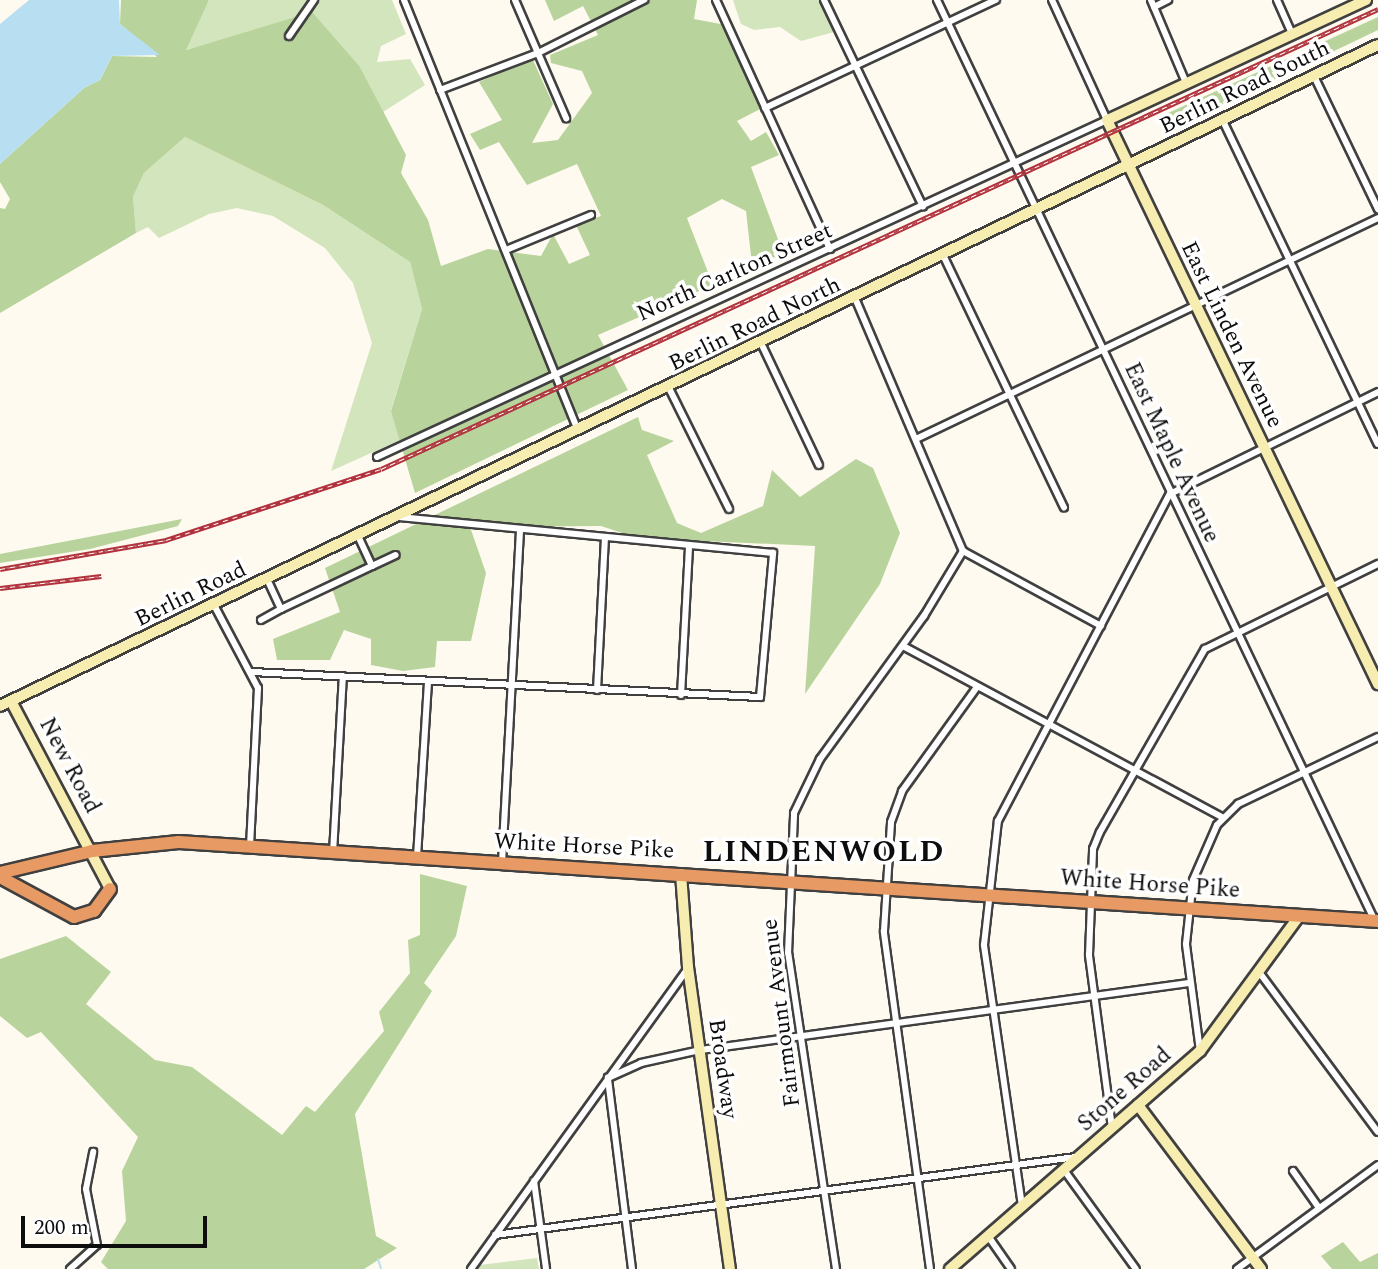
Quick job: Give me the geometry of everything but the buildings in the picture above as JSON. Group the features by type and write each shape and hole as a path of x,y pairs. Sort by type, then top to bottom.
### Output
{"highway":[{"name":"White Horse Pike","path":"0,875 92,851 179,842 417,859 788,880 1377,921"},
{"path":"0,875 74,917 94,911 110,889"}],"street":[{"path":"289,36 314,0"},
{"path":"404,0 506,250 553,374 579,432"},
{"path":"515,0 566,118"},
{"path":"440,90 537,53 644,0"},
{"path":"716,0 830,249"},
{"path":"824,0 923,207"},
{"name":"East Maple Avenue","path":"937,0 1034,211 1377,921"},
{"path":"765,108 996,0"},
{"name":"East Linden Avenue","path":"1052,0 1128,166 1378,684"},
{"path":"1168,0 1152,3 1186,83"},
{"path":"1277,0 1292,33"},
{"path":"1107,120 1367,0"},
{"name":"Berlin Road South","path":"1128,166 1378,45"},
{"path":"1314,76 1378,209"},
{"name":"North Carlton Street","path":"377,457 1107,120"},
{"path":"1223,121 1378,444"},
{"name":"Berlin Road North","path":"397,517 579,432 1128,166"},
{"path":"506,250 591,215"},
{"path":"916,439 1104,352 1378,218"},
{"path":"943,255 1064,506"},
{"path":"855,298 963,551 1101,626"},
{"path":"761,343 818,466"},
{"path":"669,388 729,509"},
{"path":"1022,1206 984,945 987,894 998,821 1170,494 1263,446 1378,392"},
{"path":"252,672 759,700 773,553 397,517"},
{"name":"Berlin Road","path":"0,706 397,517"},
{"path":"502,863 520,530"},
{"path":"358,536 372,565"},
{"path":"597,690 605,538"},
{"path":"681,695 689,545"},
{"name":"Fairmount Avenue","path":"836,1269 799,1039 787,942 788,880 801,792 903,646 963,551"},
{"path":"261,620 396,555"},
{"path":"1112,1128 1093,998 1090,901 1093,849 1203,652 1237,631 1378,564"},
{"path":"267,579 281,609"},
{"path":"214,606 252,672 258,688 250,847"},
{"path":"903,646 1223,817"},
{"path":"333,853 343,676"},
{"path":"417,859 428,683"},
{"path":"930,1269 884,931 887,888 896,803 977,687"},
{"name":"New Road","path":"11,701 110,889"},
{"path":"1200,1051 1189,984 1190,908 1197,866 1223,817 1304,772 1378,737"},
{"name":"Broadway","path":"681,874 688,967 730,1269"},
{"name":"Stone Road","path":"950,1269 1200,1051 1299,916"},
{"path":"471,1269 688,967"},
{"path":"1259,972 1378,1132"},
{"path":"608,1078 641,1063 700,1050 799,1039 1189,984"},
{"path":"608,1078 632,1269"},
{"path":"1138,1105 1261,1269"},
{"path":"70,1269 97,1245 86,1189 93,1152"},
{"path":"495,1235 626,1220 1077,1157"},
{"path":"1237,1269 1378,1165"},
{"path":"1064,1170 1136,1269"},
{"path":"1293,1171 1319,1208"},
{"path":"534,1181 547,1269"},
{"path":"988,1236 1011,1269"}],"green space":[{"path":"121,0 209,0 186,50 312,12 360,67 406,155 401,173 428,220 441,266 488,249 541,256 553,234 569,264 590,255 576,225 601,216 577,164 527,185 499,142 480,150 470,134 502,120 479,82 532,58 553,104 532,143 558,140 592,93 582,71 551,63 550,55 598,35 583,6 554,21 545,0 697,0 694,19 726,25 764,107 737,121 751,141 766,132 779,155 751,167 785,258 751,256 746,211 722,199 687,218 713,285 598,335 628,390 415,493 391,411 422,309 410,262 323,205 185,137 144,173 133,197 136,233 0,313 0,208 5,209 10,199 0,182 0,164 84,88 100,80 112,56 157,57 120,24"},
{"path":"209,0 392,0 406,34 381,46 377,62 410,59 425,85 383,112 360,67 244,34 185,50"},
{"path":"733,0 819,0 834,32 801,41 780,27 754,30 741,24"},
{"path":"1378,17 1378,30 1173,128 1166,114"},
{"path":"185,137 323,205 410,262 422,309 391,410 400,440 331,471 372,343 353,283 325,248 273,216 237,208 209,214 159,238 148,227 136,233 133,197 144,173"},
{"path":"638,417 642,430 674,441 647,455 677,523 701,533 763,506 772,470 800,497 856,459 873,468 900,533 880,584 805,694 815,546 637,538 601,526 470,527 486,573 471,641 437,641 435,667 403,671 371,665 371,639 344,630 330,660 277,660 273,639 340,612 325,568"},
{"path":"182,519 178,526 90,549 0,563 0,554"},
{"path":"420,874 467,886 456,936 424,983 432,991 355,1114 376,1236 397,1248 364,1269 108,1269 101,1262 126,1221 122,1171 138,1137 41,1032 27,1038 0,1016 0,959 66,936 111,972 86,1004 155,1060 192,1067 282,1135 306,1106 315,1112 384,1031 379,1012 410,973 408,940 420,935"},
{"path":"1343,1242 1360,1262 1378,1253 1378,1269 1332,1269 1321,1256"},
{"path":"537,1258 539,1269 477,1269 480,1265"}],"water":[{"path":"29,0 119,0 120,24 160,55 112,56 100,80 84,88 0,164 0,24"}],"waterway":[{"path":"378,1259 381,1269"}],"railway":[{"path":"0,569 166,540 381,469 1378,9"},
{"path":"0,588 101,576"}],"district":[{"name":"LINDENWOLD","path":"824,852"}]}
